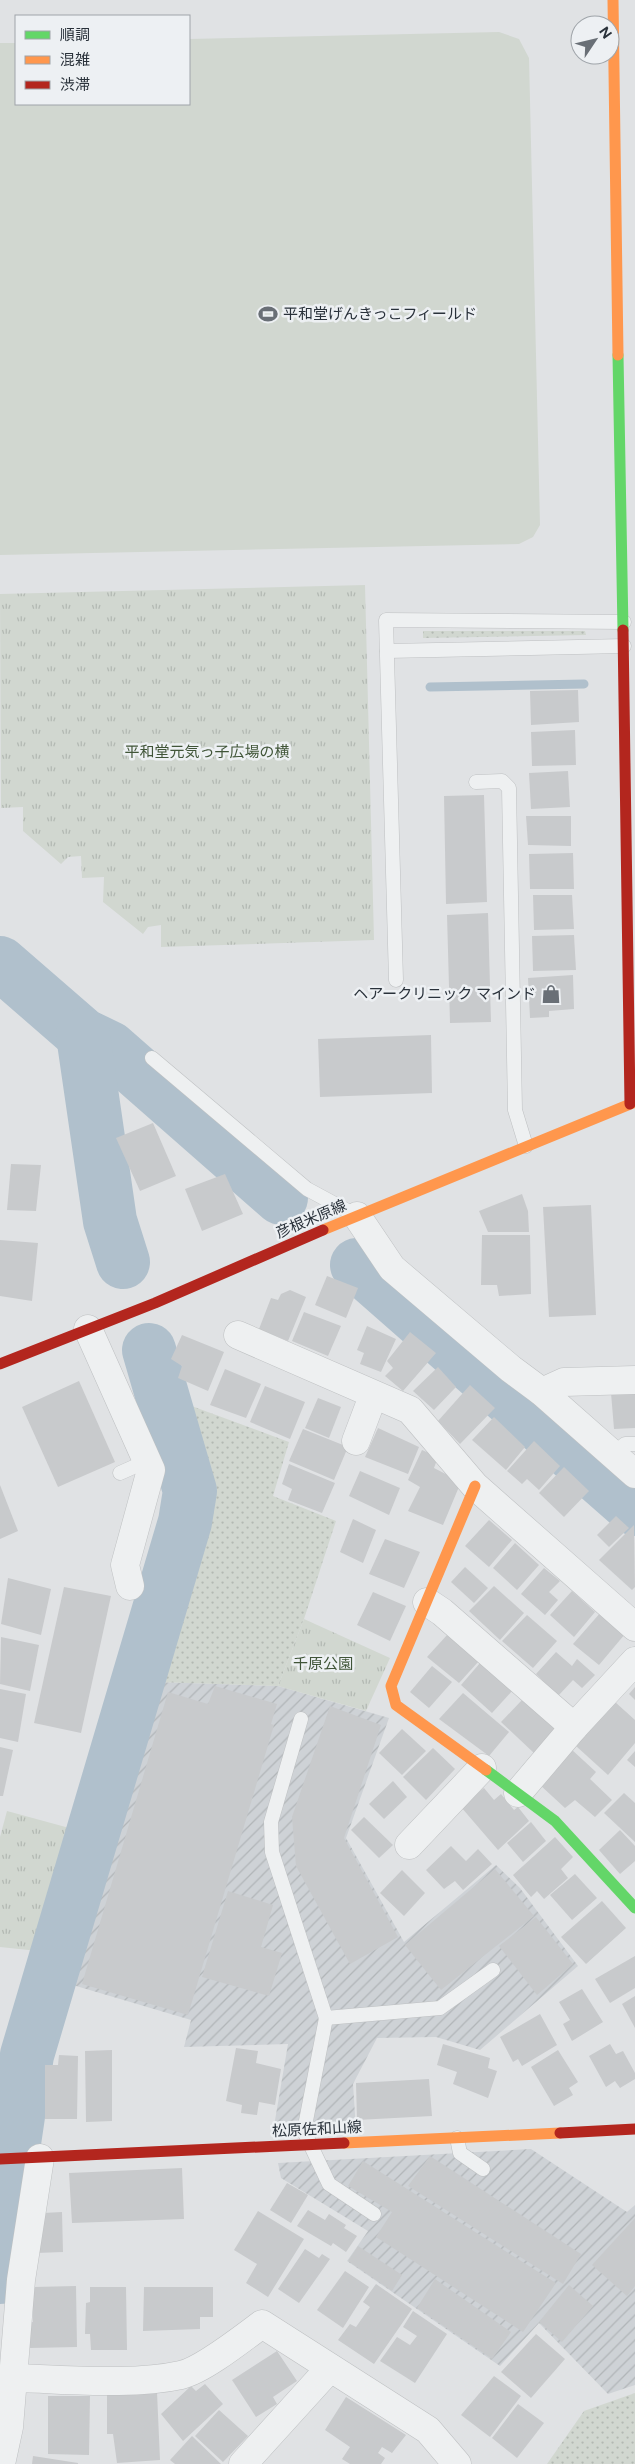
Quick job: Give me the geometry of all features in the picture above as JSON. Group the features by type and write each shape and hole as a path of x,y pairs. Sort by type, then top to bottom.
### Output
{"street":[{"path":"613,0 624,646 631,883 633,1103"},
{"name":"彦根米原線","path":"0,1364 633,1103"},
{"path":"357,1216 392,1268 511,1369 624,1450 635,1474"},
{"path":"88,1329 151,1470 125,1565 130,1586"},
{"path":"238,1335 373,1396 410,1410 475,1486 635,1627"},
{"path":"542,1392 564,1382 635,1380"},
{"path":"356,1441 373,1396"},
{"path":"475,1486 391,1686 396,1705 555,1821 632,1899"},
{"path":"427,1602 442,1612 574,1727"},
{"path":"518,1794 574,1727 635,1661"},
{"path":"409,1845 482,1768"},
{"name":"松原佐和山線","path":"0,2159 635,2130"},
{"path":"1,2464 9,2427 21,2280 40,2158"},
{"path":"13,2378 125,2380 182,2375 224,2352 262,2324 428,2430 457,2464"},
{"path":"243,2464 330,2368"}],"lane":[{"path":"396,980 386,620 624,622"},
{"path":"388,651 624,646"},
{"path":"476,782 502,781 509,788 515,1110 526,1146"},
{"path":"152,1058 307,1189 357,1216"},
{"path":"120,1473 147,1461"},
{"path":"301,1719 271,1822 272,1852 326,2018 304,2131 329,2184 374,2214"},
{"path":"326,2018 440,2008 493,1970"},
{"path":"457,2138 460,2153 483,2169"}],"shaded area":[{"path":"157,1682 278,1686 389,1718 346,1838 404,1942 496,1865 520,1888 578,1966 480,2050 436,2037 377,2038 353,2084 356,2130 273,2132 288,2044 184,2047 191,2020 66,1983"},
{"path":"531,2149 627,2212 635,2205 635,2385 608,2394 539,2323 500,2366 347,2261 368,2231 281,2178 278,2163"}],"green space":[{"name":"平和堂げんきっこフィールド","path":"499,32 519,39 529,58 540,525 533,537 519,544 0,555 0,43 15,43 15,105 190,105 190,39"},
{"name":"平和堂元気っ子広場の横","path":"365,585 374,940 161,947 161,925 148,927 143,934 103,902 104,877 82,878 81,856 68,857 61,864 23,831 23,807 1,808 0,594"},
{"path":"423,631 585,631 586,635 423,638"},
{"path":"172,1401 178,1401 289,1442 273,1496 336,1521 304,1619 278,1686 157,1682 150,1679 164,1643 201,1508 199,1484"},
{"name":"千原公園","path":"304,1619 390,1658 366,1711 278,1686"},
{"path":"7,1811 73,1829 38,1951 0,1947 0,1837"},
{"path":"635,2393 635,2464 547,2464 584,2411"}],"building":[{"path":"578,690 579,722 531,725 530,691"},
{"path":"575,730 576,765 532,766 531,732"},
{"path":"568,771 570,807 531,809 529,773"},
{"path":"484,795 487,902 446,904 444,796"},
{"path":"526,816 571,816 571,846 528,845"},
{"path":"573,853 574,889 530,889 529,854"},
{"path":"533,895 572,895 574,929 534,930"},
{"path":"488,913 491,1022 450,1023 447,915"},
{"path":"574,935 576,970 533,971 532,936"},
{"name":"ヘアークリニック マインド","path":"573,975 574,1009 549,1011 549,1017 530,1018 528,978"},
{"path":"431,1035 432,1093 320,1097 318,1039"},
{"path":"153,1123 176,1176 140,1191 116,1138"},
{"path":"11,1164 41,1165 36,1211 7,1210"},
{"path":"225,1174 243,1214 202,1231 185,1189"},
{"path":"522,1194 528,1211 529,1232 488,1232 479,1211"},
{"path":"591,1205 596,1315 549,1317 543,1207"},
{"path":"482,1235 530,1235 531,1294 499,1296 497,1285 481,1285"},
{"path":"0,1240 38,1243 32,1301 0,1296"},
{"path":"327,1276 358,1288 346,1318 315,1305"},
{"path":"290,1290 306,1297 288,1341 259,1329 271,1298 278,1300 281,1294"},
{"path":"304,1312 341,1326 328,1356 292,1341"},
{"path":"367,1326 396,1339 381,1372 360,1364 364,1353 357,1350"},
{"path":"410,1332 436,1353 403,1391 385,1376 393,1368 387,1361"},
{"path":"182,1335 224,1352 208,1391 178,1378 182,1366 171,1359"},
{"path":"438,1367 456,1387 434,1410 413,1391"},
{"path":"225,1369 261,1384 246,1418 210,1405"},
{"path":"79,1381 115,1462 58,1487 22,1407"},
{"path":"470,1385 495,1408 460,1444 438,1421"},
{"path":"265,1386 305,1402 290,1439 250,1422"},
{"path":"611,1393 635,1393 635,1428 614,1429"},
{"path":"318,1398 341,1407 329,1438 305,1428"},
{"path":"494,1417 525,1447 506,1470 472,1440"},
{"path":"378,1428 419,1447 408,1474 365,1457"},
{"path":"303,1429 348,1447 334,1480 289,1461"},
{"path":"534,1441 560,1466 539,1490 527,1479 522,1484 507,1471"},
{"path":"422,1450 438,1457 434,1468 461,1482 443,1525 408,1511 420,1487 408,1480"},
{"path":"289,1464 335,1483 322,1513 288,1500 292,1489 282,1484"},
{"path":"564,1467 589,1491 564,1517 539,1493"},
{"path":"360,1471 400,1488 389,1515 349,1496"},
{"path":"0,1485 18,1531 0,1539"},
{"path":"616,1516 629,1528 609,1547 597,1535"},
{"path":"353,1519 376,1530 363,1563 340,1552"},
{"path":"489,1520 512,1540 489,1567 465,1546"},
{"path":"634,1525 635,1587 632,1590 599,1560"},
{"path":"385,1539 420,1552 404,1588 369,1574"},
{"path":"515,1543 539,1565 517,1590 493,1568"},
{"path":"465,1567 488,1588 474,1603 451,1582"},
{"path":"544,1568 560,1581 549,1592 558,1600 545,1615 521,1594"},
{"path":"8,1578 51,1589 41,1635 1,1624"},
{"path":"494,1586 524,1613 500,1640 469,1611"},
{"path":"64,1587 111,1596 81,1733 34,1723"},
{"path":"572,1591 595,1612 574,1637 550,1615"},
{"path":"373,1592 406,1606 390,1641 357,1625"},
{"path":"601,1612 625,1634 599,1665 573,1644"},
{"path":"527,1615 557,1641 533,1668 502,1641"},
{"path":"448,1634 479,1661 459,1683 427,1657"},
{"path":"1,1637 39,1645 30,1691 0,1684"},
{"path":"556,1652 572,1666 577,1659 595,1675 582,1688 573,1680 558,1696 536,1674"},
{"path":"480,1663 513,1690 492,1713 461,1685"},
{"path":"432,1666 452,1682 429,1708 410,1692"},
{"path":"215,1686 277,1704 271,1724 274,1725 188,2015 82,1984 168,1692 208,1704"},
{"path":"635,1687 635,1700 629,1694"},
{"path":"0,1689 26,1694 18,1742 0,1738"},
{"path":"463,1693 509,1732 489,1756 439,1719"},
{"path":"522,1700 556,1730 535,1754 501,1722"},
{"path":"615,1702 635,1720 635,1743 608,1775 576,1746"},
{"path":"330,1706 381,1725 344,1838 398,1937 350,1964 296,1866 292,1817"},
{"path":"402,1729 426,1751 402,1775 379,1753"},
{"path":"0,1747 13,1750 3,1796 0,1796"},
{"path":"433,1748 455,1769 426,1800 403,1777"},
{"path":"571,1749 596,1772 590,1779 612,1800 595,1817 575,1800 565,1808 539,1784"},
{"path":"635,1751 635,1767 627,1760"},
{"path":"393,1781 407,1797 384,1819 369,1804"},
{"path":"484,1788 494,1800 501,1794 514,1810 518,1807 529,1821 498,1850 461,1807"},
{"path":"624,1793 635,1803 635,1842 604,1813"},
{"path":"364,1817 393,1845 379,1858 351,1830"},
{"path":"531,1822 546,1841 523,1862 507,1843"},
{"path":"620,1830 635,1846 635,1861 620,1874 599,1850"},
{"path":"555,1837 573,1857 561,1869 568,1878 544,1899 537,1891 531,1897 513,1875"},
{"path":"451,1846 466,1861 478,1849 492,1864 463,1890 455,1881 444,1889 426,1870"},
{"path":"495,1869 534,1916 441,1990 405,1945"},
{"path":"402,1870 425,1893 404,1916 380,1893"},
{"path":"575,1874 597,1898 572,1920 550,1895"},
{"path":"228,1891 273,1905 261,1947 282,1953 269,1996 202,1977"},
{"path":"602,1901 626,1928 586,1964 561,1937"},
{"path":"536,1917 573,1964 537,1995 499,1946"},
{"path":"635,1956 635,1988 610,2003 595,1979"},
{"path":"582,1989 603,2022 572,2041 563,2024 570,2020 559,2002"},
{"path":"635,1996 635,2028 622,2004"},
{"path":"540,2014 557,2045 522,2066 518,2059 513,2062 500,2037"},
{"path":"443,2044 490,2058 488,2068 497,2071 488,2098 453,2084 457,2072 437,2065"},
{"path":"610,2044 616,2054 623,2051 635,2073 635,2079 620,2088 615,2081 606,2087 589,2056"},
{"path":"236,2048 258,2051 256,2063 281,2069 275,2105 259,2102 257,2115 241,2113 242,2105 226,2101"},
{"path":"112,2050 112,2121 86,2122 85,2051"},
{"path":"558,2050 578,2082 569,2088 573,2095 554,2106 531,2067"},
{"path":"59,2055 78,2056 77,2119 45,2119 45,2065 58,2065"},
{"path":"429,2079 432,2116 357,2120 356,2083"},
{"path":"430,2156 581,2254 563,2284 408,2186"},
{"path":"363,2161 556,2283 523,2332 376,2237 392,2212 348,2186"},
{"path":"182,2168 184,2219 72,2223 69,2173"},
{"path":"287,2183 308,2195 291,2223 270,2210"},
{"path":"308,2210 325,2220 329,2214 346,2225 344,2228 357,2236 346,2252 333,2243 331,2246 297,2226"},
{"path":"258,2211 304,2239 268,2297 246,2283 257,2264 234,2250"},
{"path":"62,2212 63,2252 36,2253 43,2213"},
{"path":"635,2218 635,2286 627,2296 592,2265"},
{"path":"358,2246 402,2275 392,2291 348,2261"},
{"path":"305,2249 319,2258 322,2254 330,2259 299,2303 278,2289"},
{"path":"345,2271 369,2287 343,2328 317,2310"},
{"path":"435,2279 511,2332 492,2359 417,2308"},
{"path":"376,2284 412,2309 374,2364 338,2340 350,2324 356,2327 370,2307 363,2302"},
{"path":"569,2285 593,2306 562,2342 539,2322"},
{"path":"76,2286 77,2347 30,2348 28,2323 33,2322 33,2287"},
{"path":"90,2287 126,2287 127,2350 91,2350 90,2334 85,2334 86,2303 90,2302"},
{"path":"144,2287 213,2287 213,2317 200,2317 200,2329 143,2331"},
{"path":"413,2311 447,2334 415,2383 380,2361 397,2337 410,2345 417,2336 403,2327"},
{"path":"536,2334 565,2359 531,2398 501,2372"},
{"path":"277,2351 297,2381 273,2397 277,2404 256,2417 232,2380"},
{"path":"494,2376 521,2396 490,2437 461,2415"},
{"path":"205,2384 223,2404 183,2441 161,2414 191,2386 196,2391"},
{"path":"157,2392 160,2460 117,2463 113,2434 107,2434 107,2393"},
{"path":"48,2396 90,2396 89,2455 48,2454"},
{"path":"346,2397 406,2435 392,2453 382,2447 378,2453 385,2458 381,2464 350,2464 342,2459 350,2447 325,2430"},
{"path":"518,2404 544,2423 517,2458 492,2438"},
{"path":"219,2410 248,2436 223,2462 195,2436"},
{"path":"192,2436 221,2464 175,2464 170,2460"},
{"path":"33,2456 78,2463 78,2464 32,2464"}],"waterway":[{"path":"430,687 584,684"},
{"path":"0,963 83,1035 110,1048 281,1198"},
{"path":"83,1035 110,1221 123,1262"},
{"path":"357,1265 635,1509"},
{"path":"14,2143 27,2055 185,1522 190,1491 149,1350"},
{"path":"0,2277 11,2171"}],"traffic: fast":[{"path":"618,355 623,630"},
{"path":"486,1770 555,1821 635,1908"}],"traffic: slow":[{"path":"613,0 618,355"},
{"path":"323,1230 635,1102"},
{"path":"475,1486 391,1686 396,1705 486,1770"},
{"path":"344,2143 560,2133"}],"traffic: jam":[{"path":"623,630 630,1104"},
{"path":"0,1364 155,1303 323,1230"},
{"path":"560,2133 635,2129"},
{"path":"0,2159 344,2143"}],"place":[{"name":"平和堂げんきっこフィールド","path":"268,314"},
{"name":"ヘアークリニック マインド","path":"551,994"}]}
